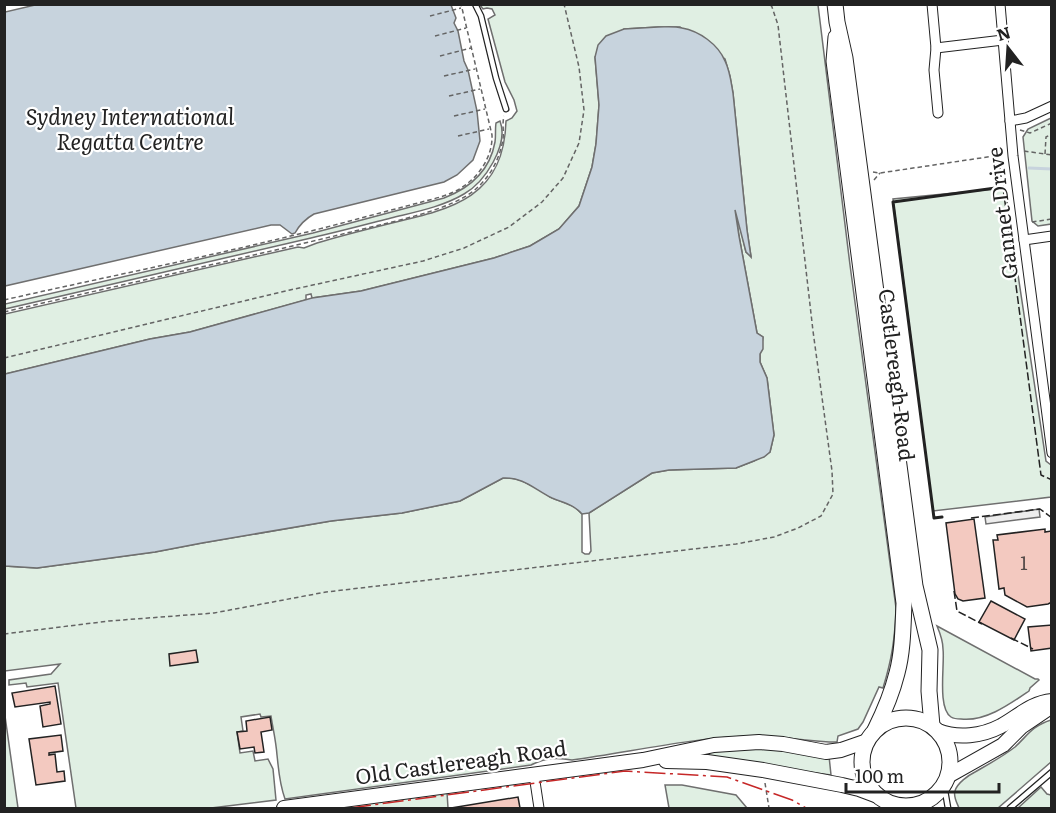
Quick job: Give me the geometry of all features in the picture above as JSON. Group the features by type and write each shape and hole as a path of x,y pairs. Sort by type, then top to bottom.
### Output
{"main road":[{"name":"Castlereagh Road","path":"835,4 861,170 915,586 930,650 929,688 935,729"},
{"name":"Castlereagh Road","path":"837,22 834,61 903,603 902,638 897,675 884,711 871,736"},
{"path":"932,808 944,784 950,756 948,747 935,729 921,720 897,719 885,723 871,736 863,750 861,760 864,779 869,788 883,802 899,806 914,806 927,801 944,784"}],"street":[{"path":"932,4 938,113"},
{"name":"Gannet Drive","path":"1000,4 1013,156 1052,453"},
{"path":"936,48 1003,40"},
{"path":"1011,123 1052,106"},
{"path":"1024,240 1052,236"},
{"path":"935,729 948,735 983,733 1001,726 1025,709 1041,702 1052,701"},
{"path":"944,784 1003,745 1021,728 1052,706"},
{"name":"Old Castlereagh Road","path":"284,808 643,760 714,745 741,742 783,744 826,752 841,750 871,736"},
{"name":"Old Castlereagh Road","path":"643,760 707,762 763,770 842,784 883,802"},
{"path":"534,775 539,808"}],"lane":[{"path":"475,4 481,16 506,109"},
{"path":"1010,808 1052,772"},
{"path":"944,784 948,808"}],"path":[{"path":"4,300 295,236 438,198 461,188 476,176 486,160 492,142 491,129 461,4"},
{"path":"4,358 423,261 464,248 509,227 542,202 563,178 579,143 584,110 579,68 564,4"},
{"path":"4,634 109,621 214,613 326,592 736,544 774,537 821,516 833,494 832,471 810,309 778,25 770,4"},
{"path":"430,15 462,8"},
{"path":"435,36 466,28"},
{"path":"440,56 471,48"},
{"path":"444,76 476,69"},
{"path":"449,96 481,89"},
{"path":"454,116 486,108"},
{"path":"4,312 303,243 420,214 450,204 478,188 494,166 503,139 506,109"},
{"path":"1011,123 1030,133 1052,123"},
{"path":"458,136 491,129"},
{"path":"1045,154 1046,137 1052,134"},
{"path":"861,170 880,172 994,156 1013,156 1027,151 1052,155"},
{"path":"1041,237 1037,229 1029,222 1052,219"},
{"path":"763,770 769,808"}],"green space":[{"path":"480,5 818,5 896,608 893,648 883,688 879,687 858,729 838,736 837,742 761,736 705,739 572,760 551,759 531,765 285,799 271,716 261,717 260,714 241,717 243,731 237,732 240,753 253,751 255,761 268,759 273,769 276,800 211,808 76,808 58,683 27,687 26,683 9,685 9,680 51,674 60,664 5,671 4,566 37,568 155,552 331,521 402,513 460,501 503,478 520,480 550,497 575,507 582,514 582,552 589,554 591,551 589,513 652,473 669,470 736,468 770,452 774,435 767,378 760,362 763,337 757,333 734,200 746,252 751,256 730,76 725,59 680,27 624,29 595,57 599,105 596,144 592,167 579,206 559,229 530,246 494,258 361,291 312,298 311,294 306,295 306,300 190,332 150,339 5,374 5,314 298,247 304,248 433,212 470,196 485,183 496,167 503,147 506,121 512,118 517,111 505,82 488,19 495,15 492,9 483,9"},
{"path":"1051,118 1051,224 1038,226 1032,221 1023,137 1028,129"},
{"path":"500,121 501,141 487,172 464,194 447,202 331,233 5,309 5,304 313,233 444,198 462,189 484,169 492,152 496,123"},
{"path":"1005,188 1046,461 1051,465 1051,497 933,511 893,199"},
{"path":"937,626 1039,680 1029,691 988,715 970,719 952,718 944,705 943,646"},
{"path":"5,716 18,808 5,808"},
{"path":"1051,720 1051,762 998,808 959,808 955,793 961,782 1010,751 1035,728"},
{"path":"753,747 829,756 831,775 709,759 709,750"},
{"path":"665,785 682,785 736,795 747,808 669,808"},
{"path":"1041,787 1051,795 1051,808 1018,808"},
{"path":"447,792 448,808 329,808"}],"shaded area":[{"path":"1039,509 1040,517 986,524 985,517"}],"water":[{"name":"Sydney International Regatta Centre","path":"35,5 451,5 477,111 480,141 473,160 457,175 444,182 314,214 292,234 280,225 271,225 5,286 5,12"},
{"path":"679,27 701,35 713,44 722,55 729,73 751,257 746,252 735,210 757,333 763,337 760,362 767,378 774,435 770,452 764,457 736,468 669,470 652,473 589,513 582,514 572,506 523,482 503,478 460,501 402,513 331,521 155,552 37,568 5,566 5,374 150,339 190,332 312,298 361,291 494,258 530,246 559,229 579,206 592,167 596,144 599,105 595,57 598,45 606,36 624,29"}],"building":[{"path":"974,519 985,598 963,601 955,594 946,523"},
{"path":"1045,529 1045,532 1051,531 1052,533 1052,602 1027,607 1005,595 1004,588 999,589 993,540 998,540 997,535"},
{"path":"991,601 1025,619 1014,640 979,622"},
{"path":"1052,625 1052,648 1031,651 1028,627"},
{"path":"196,650 198,662 170,666 169,654"},
{"path":"55,686 61,724 43,727 40,706 50,704 50,702 15,707 12,693"},
{"path":"270,717 272,730 261,732 264,752 255,753 254,747 240,749 237,732 247,731 246,721"},
{"path":"61,735 63,751 49,753 49,755 55,754 57,772 64,771 65,781 36,785 29,739"},
{"path":"518,797 520,808 451,808"}],"waterway":[{"path":"1029,168 1052,169"}],"fence":[{"path":"999,162 1001,177"},
{"path":"1003,187 1041,475 1052,480"},
{"path":"971,518 1040,509 1052,518"},
{"path":"954,591 957,611 982,624"},
{"path":"1011,638 1033,649"}],"wall":[{"path":"942,517 934,518 893,202 1003,187"}],"power":[{"path":"350,808 625,771 727,777 792,800 806,808"}]}
